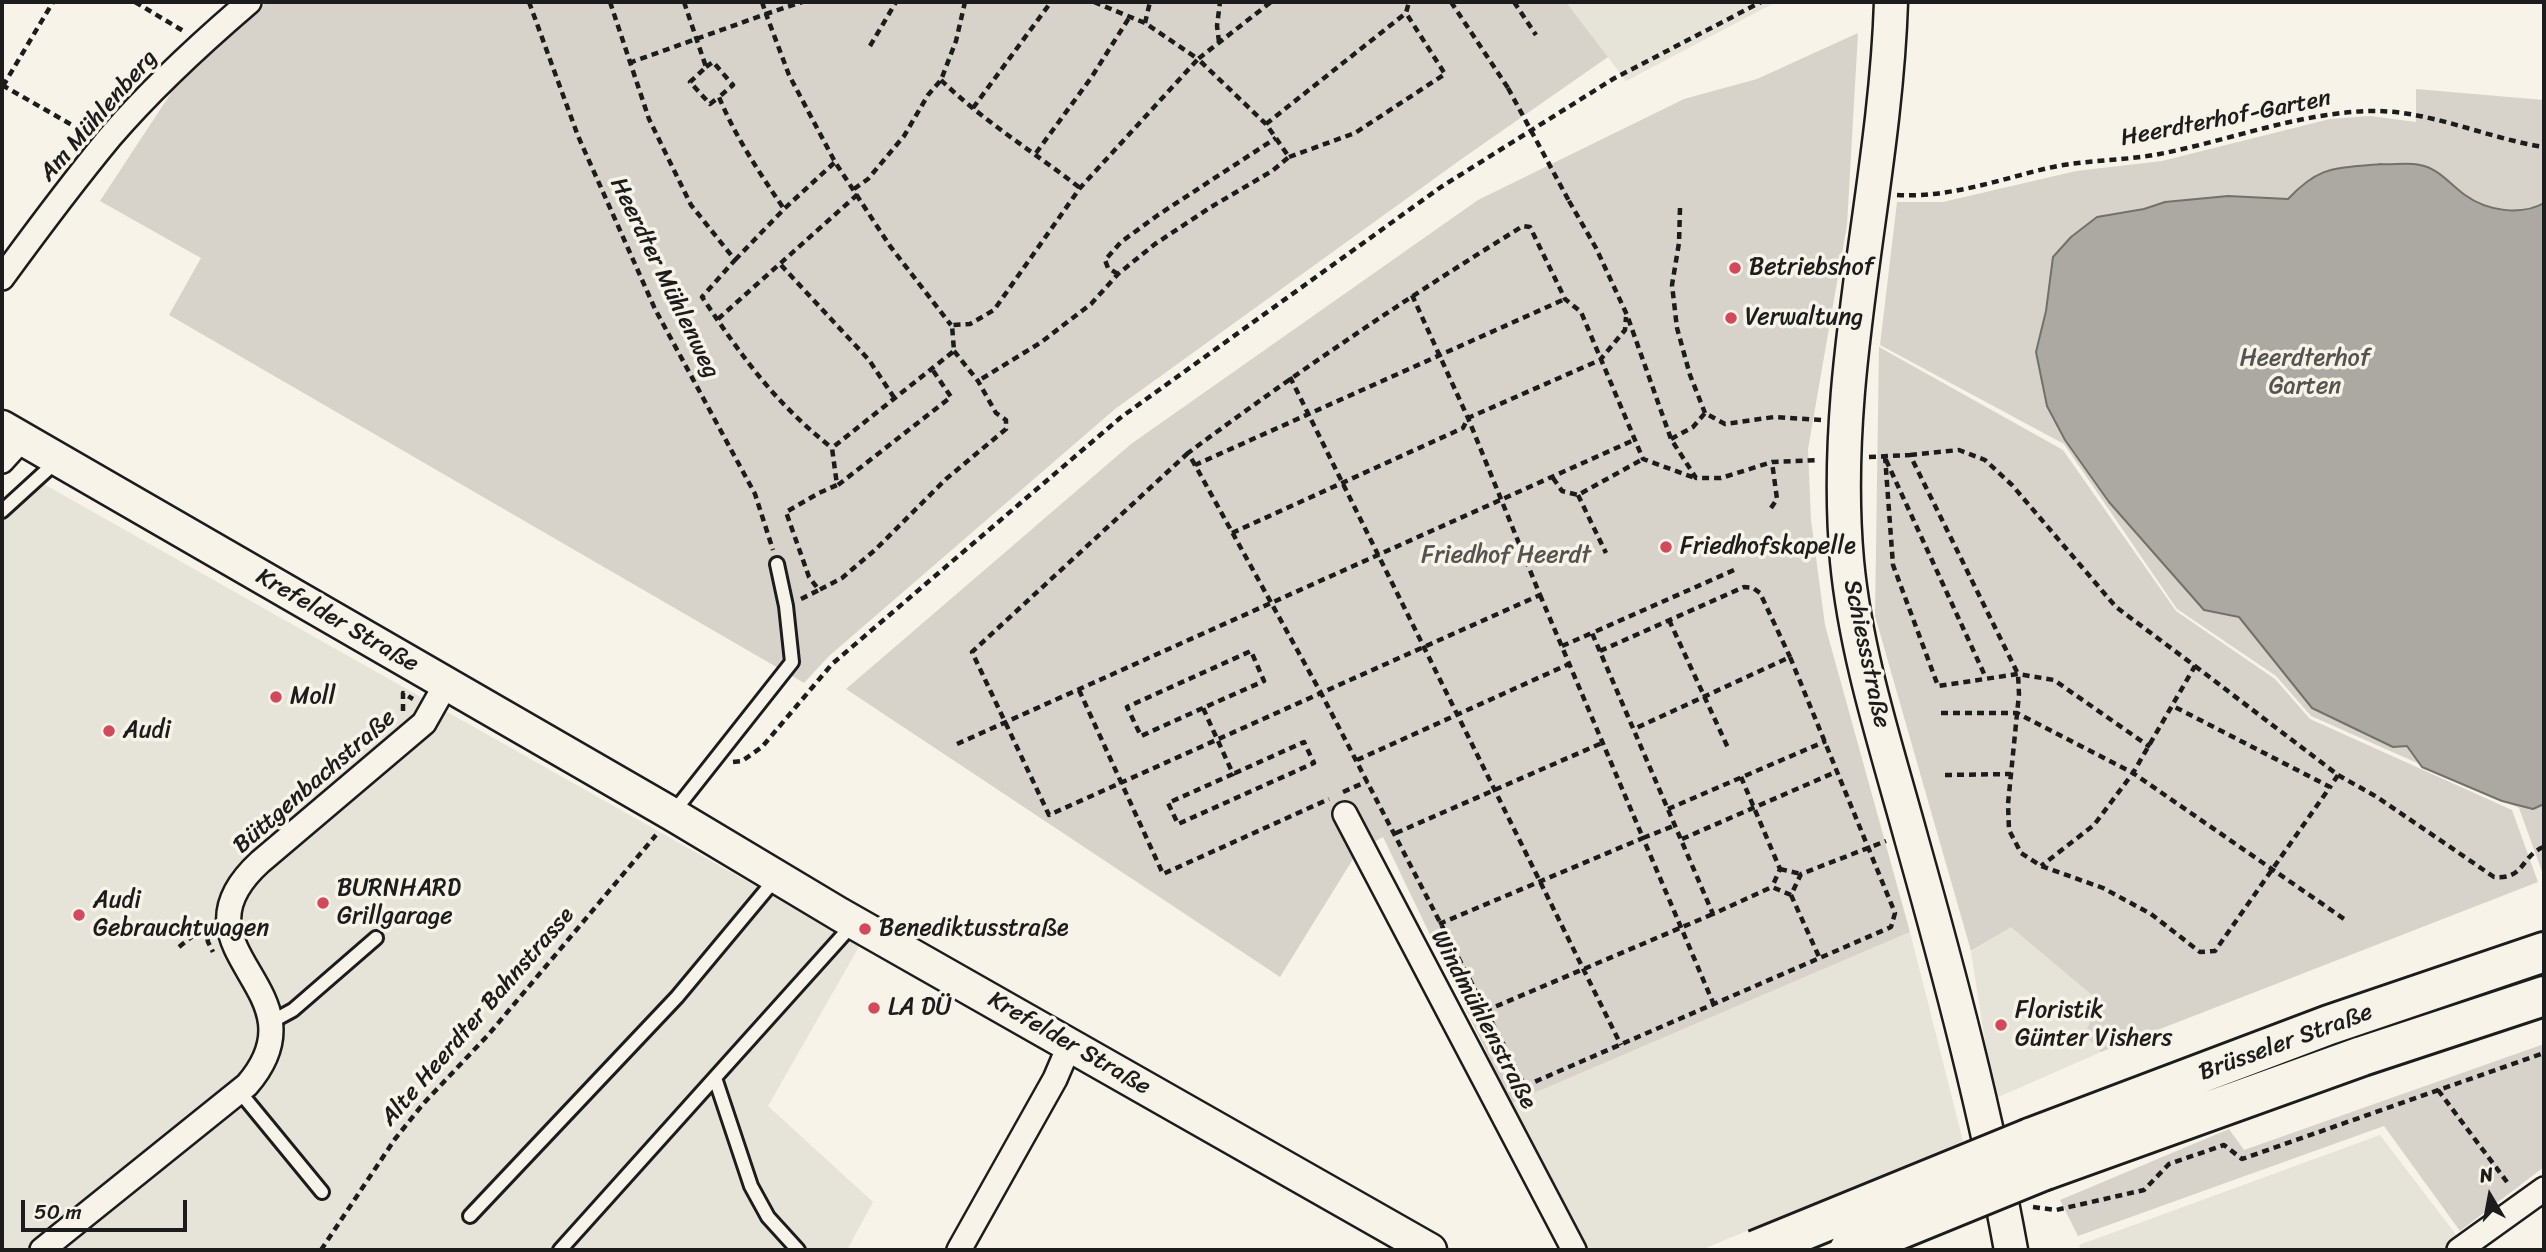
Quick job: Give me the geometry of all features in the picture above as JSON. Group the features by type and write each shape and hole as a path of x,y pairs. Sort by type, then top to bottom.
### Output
{"highway":[{"name":"Brüsseler Straße","path":"2035,1168 2329,1025 2544,952"},
{"name":"Brüsseler Straße","path":"2035,1168 2544,996"},
{"path":"1756,1250 2035,1168"},
{"path":"1849,1250 2035,1168"}],"main road":[{"name":"Schiessstraße","path":"1891,2 1882,110 1844,422 1847,564 1876,711 1911,834 1990,1173 2011,1250"},
{"name":"Krefelder Straße","path":"9,442 58,460 672,814 854,923 1430,1250"}],"street":[{"name":"Am Mühlenberg","path":"2,278 105,144 177,67 249,2"},
{"name":"Büttgenbachstraße","path":"55,1246 239,1091 262,1065 270,1039 271,1022 265,998 238,954 228,930 234,895 242,880 260,862 424,723 446,684"},
{"name":"Windmühlenstraße","path":"1345,814 1574,1250"},
{"path":"959,1250 1055,1079 1070,1044"},
{"path":"2459,1250 2544,1189"}],"lane":[{"path":"2,511 58,460"},
{"path":"672,814 792,662 786,606 777,564"},
{"path":"470,1216 677,997 777,877"},
{"path":"560,1250 854,923"},
{"path":"271,1022 293,1010 376,938"},
{"path":"715,1078 751,1186 768,1217 798,1250"},
{"path":"239,1091 322,1192"}],"path":[{"path":"53,2 2,86 105,144"},
{"path":"135,2 204,43"},
{"name":"Heerdter Mühlenweg","path":"529,2 578,136 654,309 755,494 777,564"},
{"path":"610,2 649,119 691,205 735,260"},
{"path":"684,2 706,67"},
{"path":"762,2 789,75 835,162 890,246 951,325 954,351 978,381 996,413 1006,420 1006,429 946,479 875,550 842,578 819,590 809,577 786,512 837,485 951,397 932,369"},
{"path":"629,63 695,37 802,2"},
{"path":"870,46 896,2"},
{"path":"718,320 781,265 856,191 904,136 928,95 941,80 956,41 965,2"},
{"path":"973,108 1051,2"},
{"path":"1094,2 1145,23 1198,59 1266,124 1289,158"},
{"path":"1145,23 1150,2"},
{"path":"1219,42 1216,26 1220,2"},
{"path":"951,325 970,324 994,310 1080,188 1198,59 1271,2"},
{"path":"1266,124 1406,13 1409,2"},
{"path":"1451,2 1508,88 1596,248 1627,315 1671,439 1696,478"},
{"path":"1514,2 1536,35"},
{"path":"711,764 742,761 762,747 832,664 1121,418 1441,187 1613,79 1761,2"},
{"path":"978,381 1040,343 1091,304 1118,274 1180,226 1289,158 1355,133 1445,74 1406,13"},
{"path":"1036,153 1091,78 1129,18"},
{"path":"713,62 733,85 710,104 690,82 706,67 713,62"},
{"path":"941,80 973,108 1080,188"},
{"path":"719,97 733,130 759,175 784,209"},
{"name":"Heerdterhof-Garten","path":"1871,194 1920,196 1947,193 2073,163 2153,155 2316,116 2369,111 2419,115 2511,142 2544,147"},
{"path":"1118,274 1108,268 1105,260 1121,242 1276,138"},
{"path":"835,162 784,209 702,297 739,353 773,395 802,425 832,448 837,485"},
{"path":"1680,208 1679,243 1672,285 1677,328 1690,375 1705,412 1725,424 1773,417 1844,422"},
{"path":"1540,595 1049,816 972,652 1188,453 1290,377 1412,295 1523,226 1530,227 1565,299 1581,312 1643,459 1696,478 1721,478 1772,462 1959,450 1985,460 2012,485 2116,607 2338,775 2377,797 2494,877 2515,875 2532,855 2544,847"},
{"path":"781,265 869,360 895,399"},
{"path":"1412,295 1468,418 1500,501 1714,1005"},
{"path":"1195,465 1565,299"},
{"path":"1232,533 1463,428 1468,418 1600,360 1625,330 1627,315"},
{"path":"832,448 954,351"},
{"path":"1290,377 1621,1045"},
{"path":"1671,439 1693,427 1705,412"},
{"path":"957,744 1634,440"},
{"path":"1188,453 1357,760 1439,924 1525,1086 1891,927 1895,913 1826,741 1760,593 1753,588 1744,587 1600,651"},
{"path":"1910,455 2018,674 2008,804 2009,830 2021,853 2041,866 2103,888 2151,914 2200,953 2216,951 2338,775"},
{"path":"1885,456 1986,678"},
{"path":"1885,456 1892,565 1938,685 2018,674 2054,680 2150,747"},
{"path":"1553,478 1562,491 1578,495 1643,459"},
{"path":"1771,508 1777,499 1772,462"},
{"path":"1578,495 1606,553"},
{"path":"1562,646 1734,570"},
{"path":"1669,620 1729,750"},
{"path":"1592,633 1713,914"},
{"path":"1251,651 1264,681 1203,708 1140,736 1127,707 1251,651"},
{"path":"1634,729 1790,657"},
{"path":"1357,760 1569,664"},
{"path":"2041,866 2094,825 2150,747 2194,666"},
{"path":"1079,690 1163,874 1368,781"},
{"path":"2174,706 2330,787"},
{"path":"1203,708 1233,774"},
{"path":"1941,713 2017,713 2133,773 2347,921"},
{"path":"1668,808 1826,741"},
{"path":"1304,742 1314,763 1178,824 1168,803 1233,774 1304,742"},
{"path":"1395,834 1602,743"},
{"path":"1682,839 1838,770"},
{"path":"1945,775 2011,774"},
{"path":"1485,1011 1772,887 1780,869 1741,777"},
{"name":"Alte Heerdter Bahnstrasse","path":"321,1250 395,1139 423,1104 489,1034 672,814"},
{"path":"1439,924 1676,825"},
{"path":"1780,869 1801,874 1869,846 1911,834"},
{"path":"1791,895 1801,874"},
{"path":"1772,887 1791,895 1820,959"},
{"path":"205,926 215,958"},
{"path":"2035,1168 2033,1207 2056,1210 2144,1190 2169,1164 2224,1144 2242,1159 2544,1053"},
{"path":"2438,1090 2524,1203"}],"shaded area":[{"path":"1566,2 1776,2 1626,81"},
{"name":"Heerdterhof Garten","path":"2381,164 2427,167 2465,195 2494,208 2525,209 2544,203 2544,804 2533,809 2502,801 2422,767 2407,746 2393,747 2312,708 2239,617 2204,610 2109,502 2065,440 2047,406 2036,352 2046,311 2053,257 2071,237 2097,217 2144,209 2165,202 2228,196 2288,199 2310,179 2330,170"},
{"path":"33,478 860,945 768,1106 873,1202 847,1250 2,1250 2,505"},
{"path":"2011,926 2099,1001 2084,1035 2101,1052 1994,1099 1971,952"},
{"path":"1910,932 1963,1141 1701,1250 1587,1250 1511,1103"},
{"path":"2380,1135 2467,1249 2081,1250 2079,1245"}],"green space":[{"path":"267,2 1566,2 1608,57 1115,409 829,656 804,683 169,315 201,258 100,201 173,90"},
{"name":"Friedhof Heerdt","path":"1858,33 1847,225 1808,449 1811,520 1825,625 1910,932 1511,1103 1383,837 1358,851 1280,977 846,689 1131,444 1478,200 1684,99 1757,79"},
{"name":"Heerdterhof Garten","path":"2416,89 2544,100 2544,877 2519,808 2311,716 2276,676 2177,609 2064,444 1880,345 1897,202 1943,202 2076,171 2162,161 2330,119 2370,116 2416,122"},
{"path":"1879,347 2063,450 2176,611 2275,679 2310,719 2512,810 2538,882 2101,1052 2084,1035 2099,1001 2011,927 1971,951 1875,616"},
{"path":"2544,1044 2544,1167 2460,1231 2384,1126 2078,1236 2060,1200 2229,1129 2244,1150"}],"place":[{"name":"Betriebshof","path":"1735,268"},
{"name":"Verwaltung","path":"1731,318"},
{"name":"Friedhofskapelle","path":"1666,547"},
{"name":"Moll","path":"276,697"},
{"name":"Audi","path":"109,731"},
{"name":"BURNHARD Grillgarage","path":"323,903"},
{"name":"Audi Gebrauchtwagen","path":"79,915"},
{"name":"Benediktusstraße","path":"865,929"},
{"name":"LA DÜ","path":"874,1008"},
{"name":"Floristik Günter Vishers","path":"2001,1025"}]}
